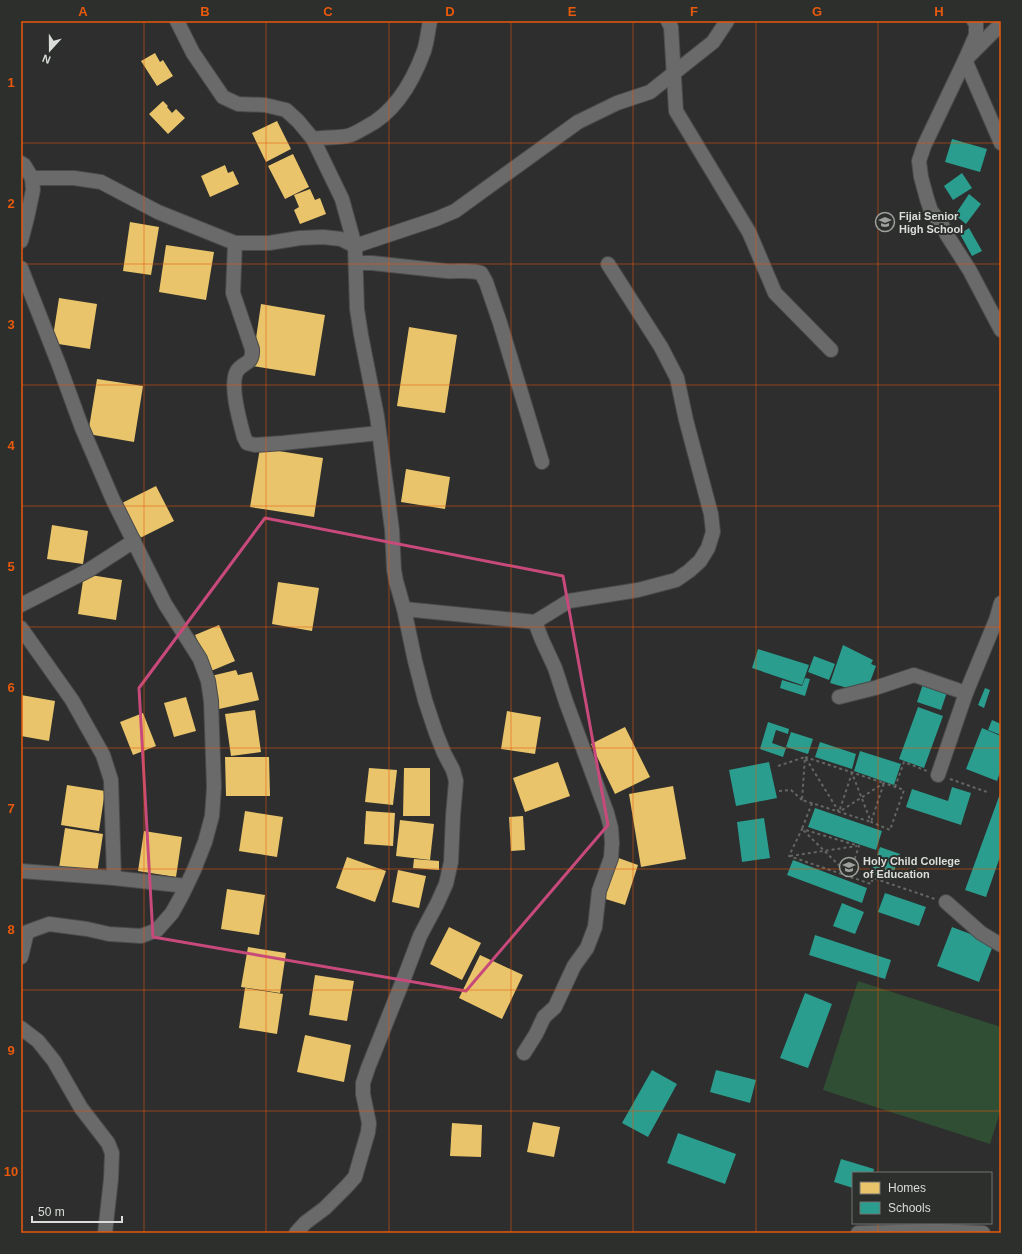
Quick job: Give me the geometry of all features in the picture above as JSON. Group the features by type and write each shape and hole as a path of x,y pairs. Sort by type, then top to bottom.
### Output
{"street":[{"path":"177,21 193,53 223,97 238,104 265,105 286,110 298,120 313,139 342,200 355,246 357,309 377,416 392,530 394,570 404,609 414,661 434,727 444,753 453,770 456,781 452,816 451,862 446,884 420,936 363,1083 369,1123 368,1132 354,1177 325,1208 305,1223 296,1233"},
{"path":"313,139 348,136 372,124 392,108 405,91 414,74 424,50 430,21"},
{"path":"668,21 671,27 672,55 675,73 676,111 749,232 775,293 831,350"},
{"path":"32,178 74,178 101,182 158,212 235,243 269,243 300,238 323,237 341,239 355,246 436,219 455,211 578,122 618,103 650,92 713,42 727,21"},
{"path":"974,21 976,23 976,35 924,146 919,161 921,177 931,211 942,224 947,235 970,271 1001,330"},
{"path":"965,60 1001,24"},
{"path":"965,60 1001,143"},
{"path":"21,163 24,165 32,178 33,190 21,241"},
{"path":"235,243 233,293 252,349 250,361 237,371 234,384 234,395 244,437 247,443 255,445 283,443 379,433"},
{"path":"356,263 372,263 458,272 467,270 481,273 486,282 500,323 542,462"},
{"path":"404,609 535,622 569,601 638,590 676,580 700,561 708,548 713,532 710,514 677,378 661,347 608,264"},
{"path":"21,268 82,428 112,500 165,604 200,659 208,681 211,701 214,787 212,816 205,842 194,870 172,913 157,930 141,936 109,934 87,929 49,924 27,932 21,957"},
{"path":"21,605 89,570 134,541"},
{"path":"938,775 966,694 996,620 1001,603"},
{"path":"524,1053 536,1034 544,1017 555,1007 574,966 587,948 595,927 599,901 598,895 611,858 612,842 611,828 596,782 555,668 535,622"},
{"path":"21,628 72,700 103,755 112,780 114,878"},
{"path":"839,697 875,688 914,674 966,694"},
{"path":"21,871 114,878 186,886"},
{"path":"946,902 981,933 1001,945"},
{"path":"21,1028 38,1041 54,1061 81,1108 108,1142 112,1153 111,1179 105,1233"},
{"path":"858,1233 935,1230 983,1233"}],"path":[{"path":"802,800 805,757"},
{"path":"805,757 839,812"},
{"path":"778,766 805,757 904,790 890,830 871,822 802,800 792,790 779,791"},
{"path":"852,773 871,822"},
{"path":"839,812 852,773"},
{"path":"839,812 884,783"},
{"path":"871,822 884,783"},
{"path":"789,856 802,829 812,802"},
{"path":"802,829 859,846"},
{"path":"802,829 850,876"},
{"path":"789,856 859,846"},
{"path":"850,876 859,846"},
{"path":"789,856 871,884 873,878 946,902"}],"highlighted area":[{"path":"265,518 563,576 608,825 466,991 153,937 139,688"}],"green space":[{"path":"858,981 1001,1027 1001,1109 990,1144 823,1090"}],"building: Homes":[{"path":"155,53 160,62 163,60 173,76 157,86 141,61"},
{"path":"163,101 172,113 176,109 185,118 168,134 149,114"},
{"path":"277,121 291,149 266,162 252,133"},
{"path":"293,154 309,187 285,199 268,166"},
{"path":"225,165 228,173 233,171 239,184 210,197 201,176"},
{"path":"310,189 315,200 320,198 326,214 300,224 294,210 299,207 294,195"},
{"path":"130,222 159,227 151,275 123,271"},
{"path":"166,245 214,252 206,300 159,292"},
{"path":"59,298 97,304 90,349 52,343"},
{"path":"261,304 325,315 315,376 252,366"},
{"path":"409,327 457,335 445,413 397,406"},
{"path":"97,379 143,386 134,442 88,434"},
{"path":"260,448 323,458 314,517 250,507"},
{"path":"406,469 450,477 445,509 401,502"},
{"path":"156,486 174,521 136,540 118,505"},
{"path":"52,525 88,531 83,564 47,559"},
{"path":"84,574 122,580 116,620 78,614"},
{"path":"278,582 319,588 312,631 272,624"},
{"path":"219,625 235,661 211,671 195,635"},
{"path":"236,670 238,675 252,672 259,700 219,709 211,676"},
{"path":"21,695 55,701 49,741 21,736"},
{"path":"186,697 196,731 174,737 164,703"},
{"path":"255,710 261,752 231,756 225,714"},
{"path":"507,711 541,717 535,754 501,749"},
{"path":"143,713 156,746 133,755 120,722"},
{"path":"625,727 650,777 615,794 591,744"},
{"path":"225,757 269,757 270,796 226,796"},
{"path":"558,762 570,796 525,812 513,778"},
{"path":"369,768 397,770 393,805 365,802"},
{"path":"404,768 430,768 430,816 403,816"},
{"path":"67,785 105,791 99,831 61,825"},
{"path":"673,786 686,859 641,867 629,794"},
{"path":"245,811 283,817 277,857 239,851"},
{"path":"366,811 395,813 393,846 364,844"},
{"path":"523,816 525,850 511,851 509,817"},
{"path":"400,820 434,824 430,860 396,856"},
{"path":"65,828 103,834 97,874 59,868"},
{"path":"144,831 182,837 176,877 138,871"},
{"path":"613,856 638,865 625,905 599,897"},
{"path":"347,857 386,871 375,902 336,888"},
{"path":"414,859 439,861 439,870 413,868"},
{"path":"398,870 426,876 419,908 392,902"},
{"path":"227,889 265,895 259,935 221,929"},
{"path":"449,927 481,943 462,980 430,964"},
{"path":"248,947 286,953 280,993 241,987"},
{"path":"480,955 523,975 502,1019 459,998"},
{"path":"315,975 354,981 347,1021 309,1015"},
{"path":"245,988 283,994 277,1034 239,1028"},
{"path":"305,1035 351,1045 344,1082 297,1072"},
{"path":"533,1122 560,1127 554,1157 527,1152"},
{"path":"452,1123 482,1125 481,1157 450,1156"}],"building: Schools":[{"path":"952,139 987,149 980,172 945,162"},
{"path":"962,173 972,188 953,200 944,186"},
{"path":"969,194 981,204 966,224 955,215"},
{"path":"969,228 982,251 972,256 960,234"},
{"path":"843,645 873,660 871,664 876,666 867,690 858,691 830,683"},
{"path":"758,649 809,665 802,685 752,668"},
{"path":"814,656 835,664 829,680 808,672"},
{"path":"805,678 810,679 805,696 780,688 782,680 802,686"},
{"path":"923,684 947,692 941,710 917,702"},
{"path":"985,688 990,690 984,708 978,705"},
{"path":"918,707 943,716 924,768 899,759"},
{"path":"992,720 1001,724 1001,735 988,730"},
{"path":"768,722 789,729 788,734 776,730 772,743 786,748 783,757 760,749"},
{"path":"982,728 1001,736 1001,770 997,781 966,769"},
{"path":"791,732 813,739 808,754 786,747"},
{"path":"820,742 856,754 852,769 815,757"},
{"path":"860,751 901,764 894,785 854,771"},
{"path":"769,762 777,798 736,806 729,770"},
{"path":"952,787 971,793 961,825 906,807 912,789 948,801"},
{"path":"1001,791 1001,854 986,897 965,890"},
{"path":"815,808 882,831 876,850 808,827"},
{"path":"764,818 770,858 742,862 737,822"},
{"path":"880,847 900,854 891,880 871,874"},
{"path":"793,860 867,888 862,903 787,875"},
{"path":"885,893 926,907 919,926 878,912"},
{"path":"842,903 864,912 855,934 833,926"},
{"path":"952,927 994,943 979,982 937,966"},
{"path":"815,935 891,960 885,979 809,955"},
{"path":"805,993 832,1004 808,1068 780,1058"},
{"path":"652,1070 677,1084 648,1137 622,1123"},
{"path":"716,1070 756,1080 750,1103 710,1092"},
{"path":"678,1133 736,1154 725,1184 667,1163"},
{"path":"841,1159 874,1169 873,1172 852,1172 852,1188 834,1182"}],"place":[{"name":"Fijai Senior High School","path":"885,222"},
{"name":"Holy Child College of Education","path":"849,867"}]}
